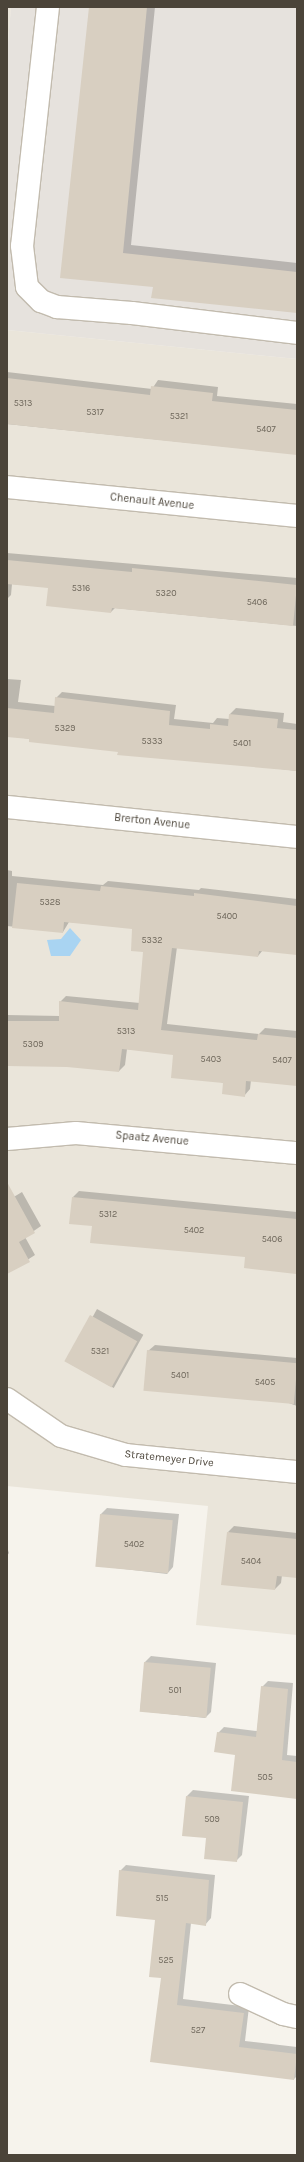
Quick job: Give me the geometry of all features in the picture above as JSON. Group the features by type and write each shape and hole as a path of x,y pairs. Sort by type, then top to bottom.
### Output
{"street":[{"path":"48,7 22,246 27,287 41,301 57,307 132,313 297,332"},
{"name":"Chenault Avenue","path":"7,487 297,516"},
{"name":"Brerton Avenue","path":"7,807 297,837"},
{"name":"Spaatz Avenue","path":"7,1139 76,1133 297,1153"},
{"name":"Stratemeyer Drive","path":"7,1399 61,1436 126,1455 297,1472"},
{"path":"240,1994 283,2014 297,2017"}],"shaded area":[{"path":"7,7 11,7 7,54"},
{"path":"11,7 297,7 297,359 7,330 7,54"},
{"path":"7,330 297,359 297,1635 196,1625 208,1506 7,1486"}],"water":[{"path":"70,928 81,940 70,956 51,956 47,940 61,939"}],"building":[{"path":"89,7 147,7 123,253 297,272 297,313 151,298 153,287 60,278"},
{"path":"7,378 150,395 151,386 213,393 212,401 297,410 297,455 7,424"},
{"path":"7,560 132,572 132,568 297,585 293,626 112,608 111,613 46,606 48,588 7,584"},
{"path":"55,697 170,711 169,725 210,729 210,724 228,726 229,714 278,719 277,728 297,730 297,771 117,755 118,752 29,742 29,739 7,737 7,708 54,713"},
{"path":"17,883 100,891 101,886 194,896 194,893 297,906 297,955 259,951 258,957 172,948 161,1030 257,1040 258,1034 297,1038 297,1086 246,1081 245,1097 222,1094 223,1083 171,1078 173,1055 122,1049 119,1072 67,1067 7,1066 7,1021 59,1021 59,1001 138,1010 143,952 131,951 132,929 64,922 63,933 12,928"},
{"path":"7,1182 35,1233 19,1242 30,1262 7,1274"},
{"path":"72,1197 297,1219 296,1274 244,1268 245,1257 90,1243 92,1226 69,1224"},
{"path":"90,1315 137,1341 112,1388 64,1361"},
{"path":"147,1350 297,1363 294,1404 143,1391"},
{"path":"100,1514 173,1520 168,1573 95,1567"},
{"path":"227,1532 297,1539 297,1578 277,1576 275,1590 221,1585"},
{"path":"144,1662 211,1668 206,1718 140,1712"},
{"path":"261,1686 288,1689 282,1760 297,1762 297,1799 231,1791 235,1755 214,1752 217,1732 256,1737"},
{"path":"186,1796 243,1802 237,1862 204,1859 206,1838 182,1836"},
{"path":"119,1870 209,1880 206,1926 186,1923 177,2005 244,2013 239,2047 297,2054 294,2080 150,2062 161,1978 149,1977 155,1920 116,1916"}]}
